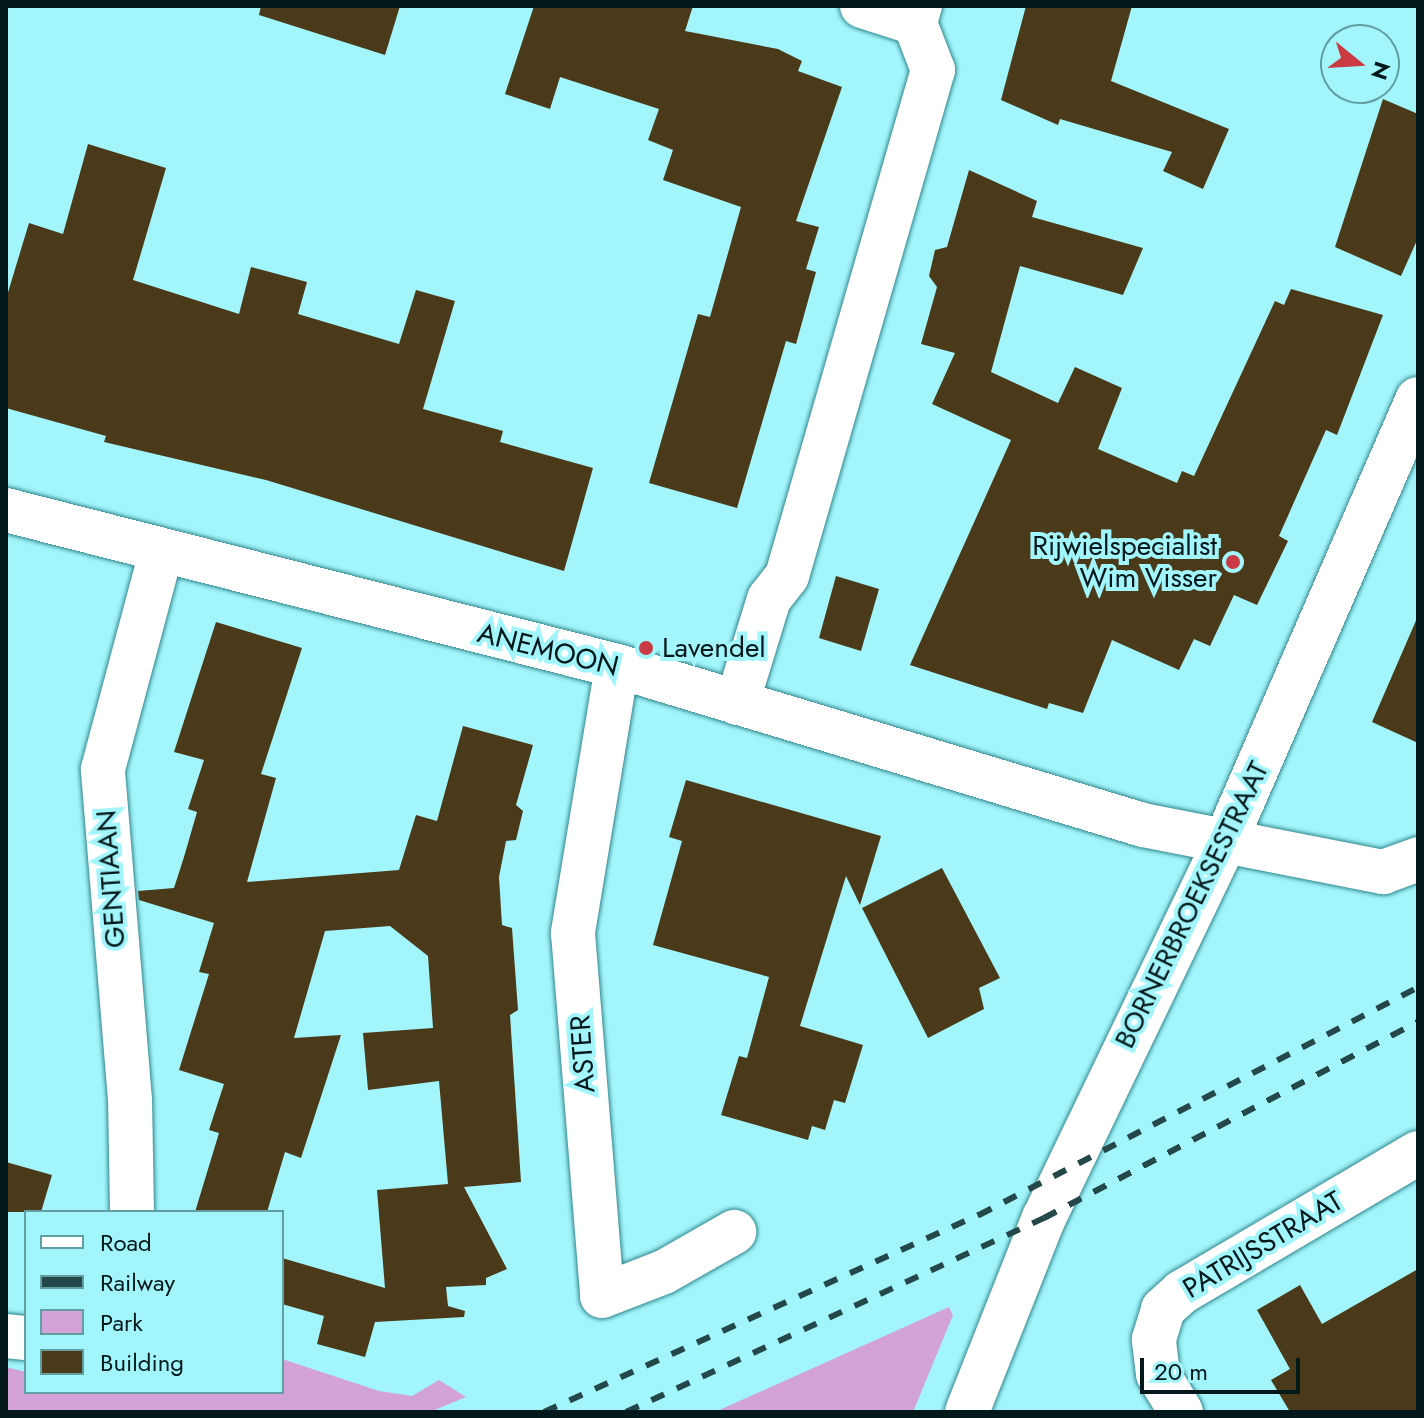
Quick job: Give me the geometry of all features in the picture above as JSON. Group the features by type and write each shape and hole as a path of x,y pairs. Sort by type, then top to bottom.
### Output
{"street":[{"path":"737,703 769,599 787,576 933,70 917,15 862,6"},
{"name":"BORNERBROEKSESTRAAT","path":"967,1412 1044,1218 1225,842 1418,399"},
{"name":"ANEMOON","path":"6,510 161,553 617,666 1115,817 1383,872 1418,859"},
{"name":"GENTIAAN","path":"132,1210 130,1100 103,769 161,553"},
{"name":"ASTER","path":"617,666 573,933 602,1296 664,1272 734,1232"},
{"name":"PATRIJSSTRAAT","path":"1181,1412 1158,1374 1154,1339 1163,1309 1182,1292 1418,1153"}],"green space":[{"path":"949,1307 953,1315 913,1412 715,1412"},
{"path":"284,1360 379,1391 412,1396 439,1380 466,1397 430,1412 6,1412 6,1367 24,1372 24,1394 284,1394"}],"building":[{"path":"261,6 400,6 385,55 259,15"},
{"path":"534,6 693,6 685,31 778,49 802,61 798,71 842,87 796,221 819,227 806,269 816,272 796,344 786,341 737,508 649,483 698,314 710,317 741,207 663,180 673,150 648,140 659,109 560,77 550,109 505,94"},
{"path":"1026,6 1132,6 1111,81 1229,129 1203,189 1163,171 1172,152 1060,119 1058,125 1001,100"},
{"path":"1381,104 1395,104 1418,114 1418,238 1401,276 1335,247"},
{"path":"88,144 166,168 133,280 239,314 251,267 307,282 298,314 399,344 416,290 455,301 423,409 503,431 500,442 593,468 564,571 266,480 104,442 106,436 6,408 6,299 29,223 63,234"},
{"path":"969,170 1037,201 1032,217 1143,248 1123,295 1020,266 991,372 1058,403 1075,367 1122,388 1098,449 1177,483 1182,471 1194,476 1275,301 1284,305 1291,289 1383,315 1337,435 1326,430 1279,536 1288,541 1257,605 1234,595 1210,646 1194,639 1179,670 1112,640 1083,713 1049,703 1047,709 910,665 1011,440 932,404 955,353 921,344 937,287 929,276 935,250 947,247"},
{"path":"836,576 879,589 861,651 819,638"},
{"path":"1418,616 1418,743 1372,722"},
{"path":"216,622 302,648 261,774 276,778 247,882 399,870 416,815 437,821 463,726 533,745 516,805 523,811 516,840 506,841 499,877 502,925 512,928 518,1010 510,1015 521,1182 464,1187 507,1269 486,1278 486,1285 446,1287 448,1306 465,1311 464,1317 375,1322 365,1357 317,1344 324,1316 284,1305 284,1259 385,1288 377,1190 448,1184 439,1081 368,1090 363,1033 433,1028 428,956 390,926 325,931 294,1038 341,1035 301,1158 285,1152 268,1210 196,1210 219,1133 209,1130 224,1084 179,1070 209,974 199,972 214,923 139,900 138,891 174,888 197,812 188,809 204,760 174,752"},
{"path":"686,780 881,836 860,905 846,876 800,1026 863,1045 845,1103 834,1100 825,1130 812,1126 808,1140 721,1115 739,1056 747,1058 769,977 653,945 682,841 669,837"},
{"path":"942,868 1000,978 979,988 984,1009 928,1038 862,908"},
{"path":"6,1162 52,1175 42,1210 6,1212"},
{"path":"1418,1269 1418,1412 1290,1412 1271,1380 1290,1369 1257,1310 1300,1285 1322,1324"}],"railway":[{"path":"544,1412 979,1215 1418,987"},
{"path":"626,1412 1044,1218 1418,1022"}],"place":[{"name":"Rijwielspecialist Wim Visser","path":"1233,562"},
{"name":"Lavendel","path":"646,648"}]}
